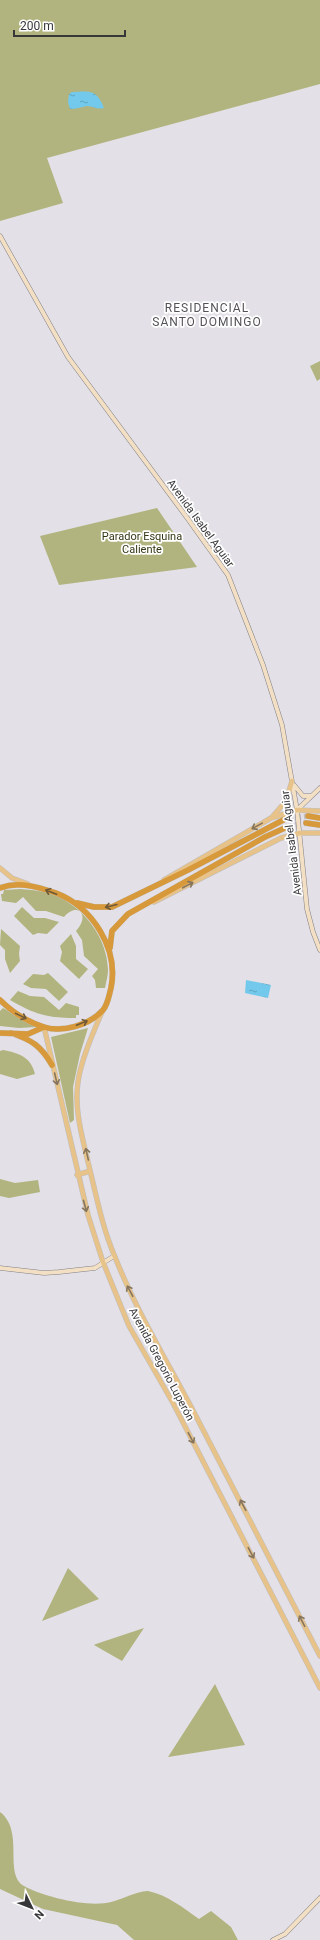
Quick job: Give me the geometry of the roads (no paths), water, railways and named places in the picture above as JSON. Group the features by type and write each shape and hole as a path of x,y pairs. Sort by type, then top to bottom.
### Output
{"highway":[{"path":"308,816 320,818"},
{"path":"74,902 94,908 108,908 146,892 287,818"},
{"path":"306,823 320,825"},
{"path":"0,1033 28,1034 44,1028 71,1027 86,1022 103,1010 109,998 112,982 110,950 112,931 128,914 265,837 288,827"},
{"path":"0,888 28,884 68,898 95,923 110,950"},
{"path":"0,1000 11,1011 44,1028"},
{"path":"11,1033 26,1038 40,1047 52,1065"}],"main road":[{"name":"Avenida Isabel Aguiar","path":"0,236 68,357 228,575 267,675 282,725 298,810 307,908 313,932 320,950"},
{"path":"292,781 300,794 306,797 312,796"},
{"path":"271,818 284,804 292,781"},
{"path":"298,810 320,788"},
{"path":"146,892 175,872 271,818 298,810 320,811"},
{"path":"128,914 168,896 268,844 300,833 320,833"},
{"path":"0,868 12,878 28,884"},
{"name":"Avenida Gregorio Luperón","path":"103,1010 89,1044 78,1082 79,1123 104,1225 114,1256 127,1287 186,1396 320,1656"},
{"name":"Avenida Gregorio Luperón","path":"44,1028 77,1175 102,1262 129,1326 173,1403 320,1688"},
{"path":"77,1175 90,1171"},
{"path":"0,1268 44,1273 59,1272 95,1268 102,1262 114,1256"},
{"path":"273,1940 285,1934 320,1898"}],"water":[{"path":"72,92 92,92 98,97 104,108 99,109 87,106 70,109 68,102 69,94"},
{"path":"246,980 271,985 268,998 245,993"}],"tunnel":[{"path":"287,818 308,816"},
{"path":"287,827 306,823"}],"district":[{"name":"RESIDENCIAL SANTO DOMINGO","path":"207,315"}],"park label":[{"name":"Parador Esquina Caliente","path":"142,542"}]}
